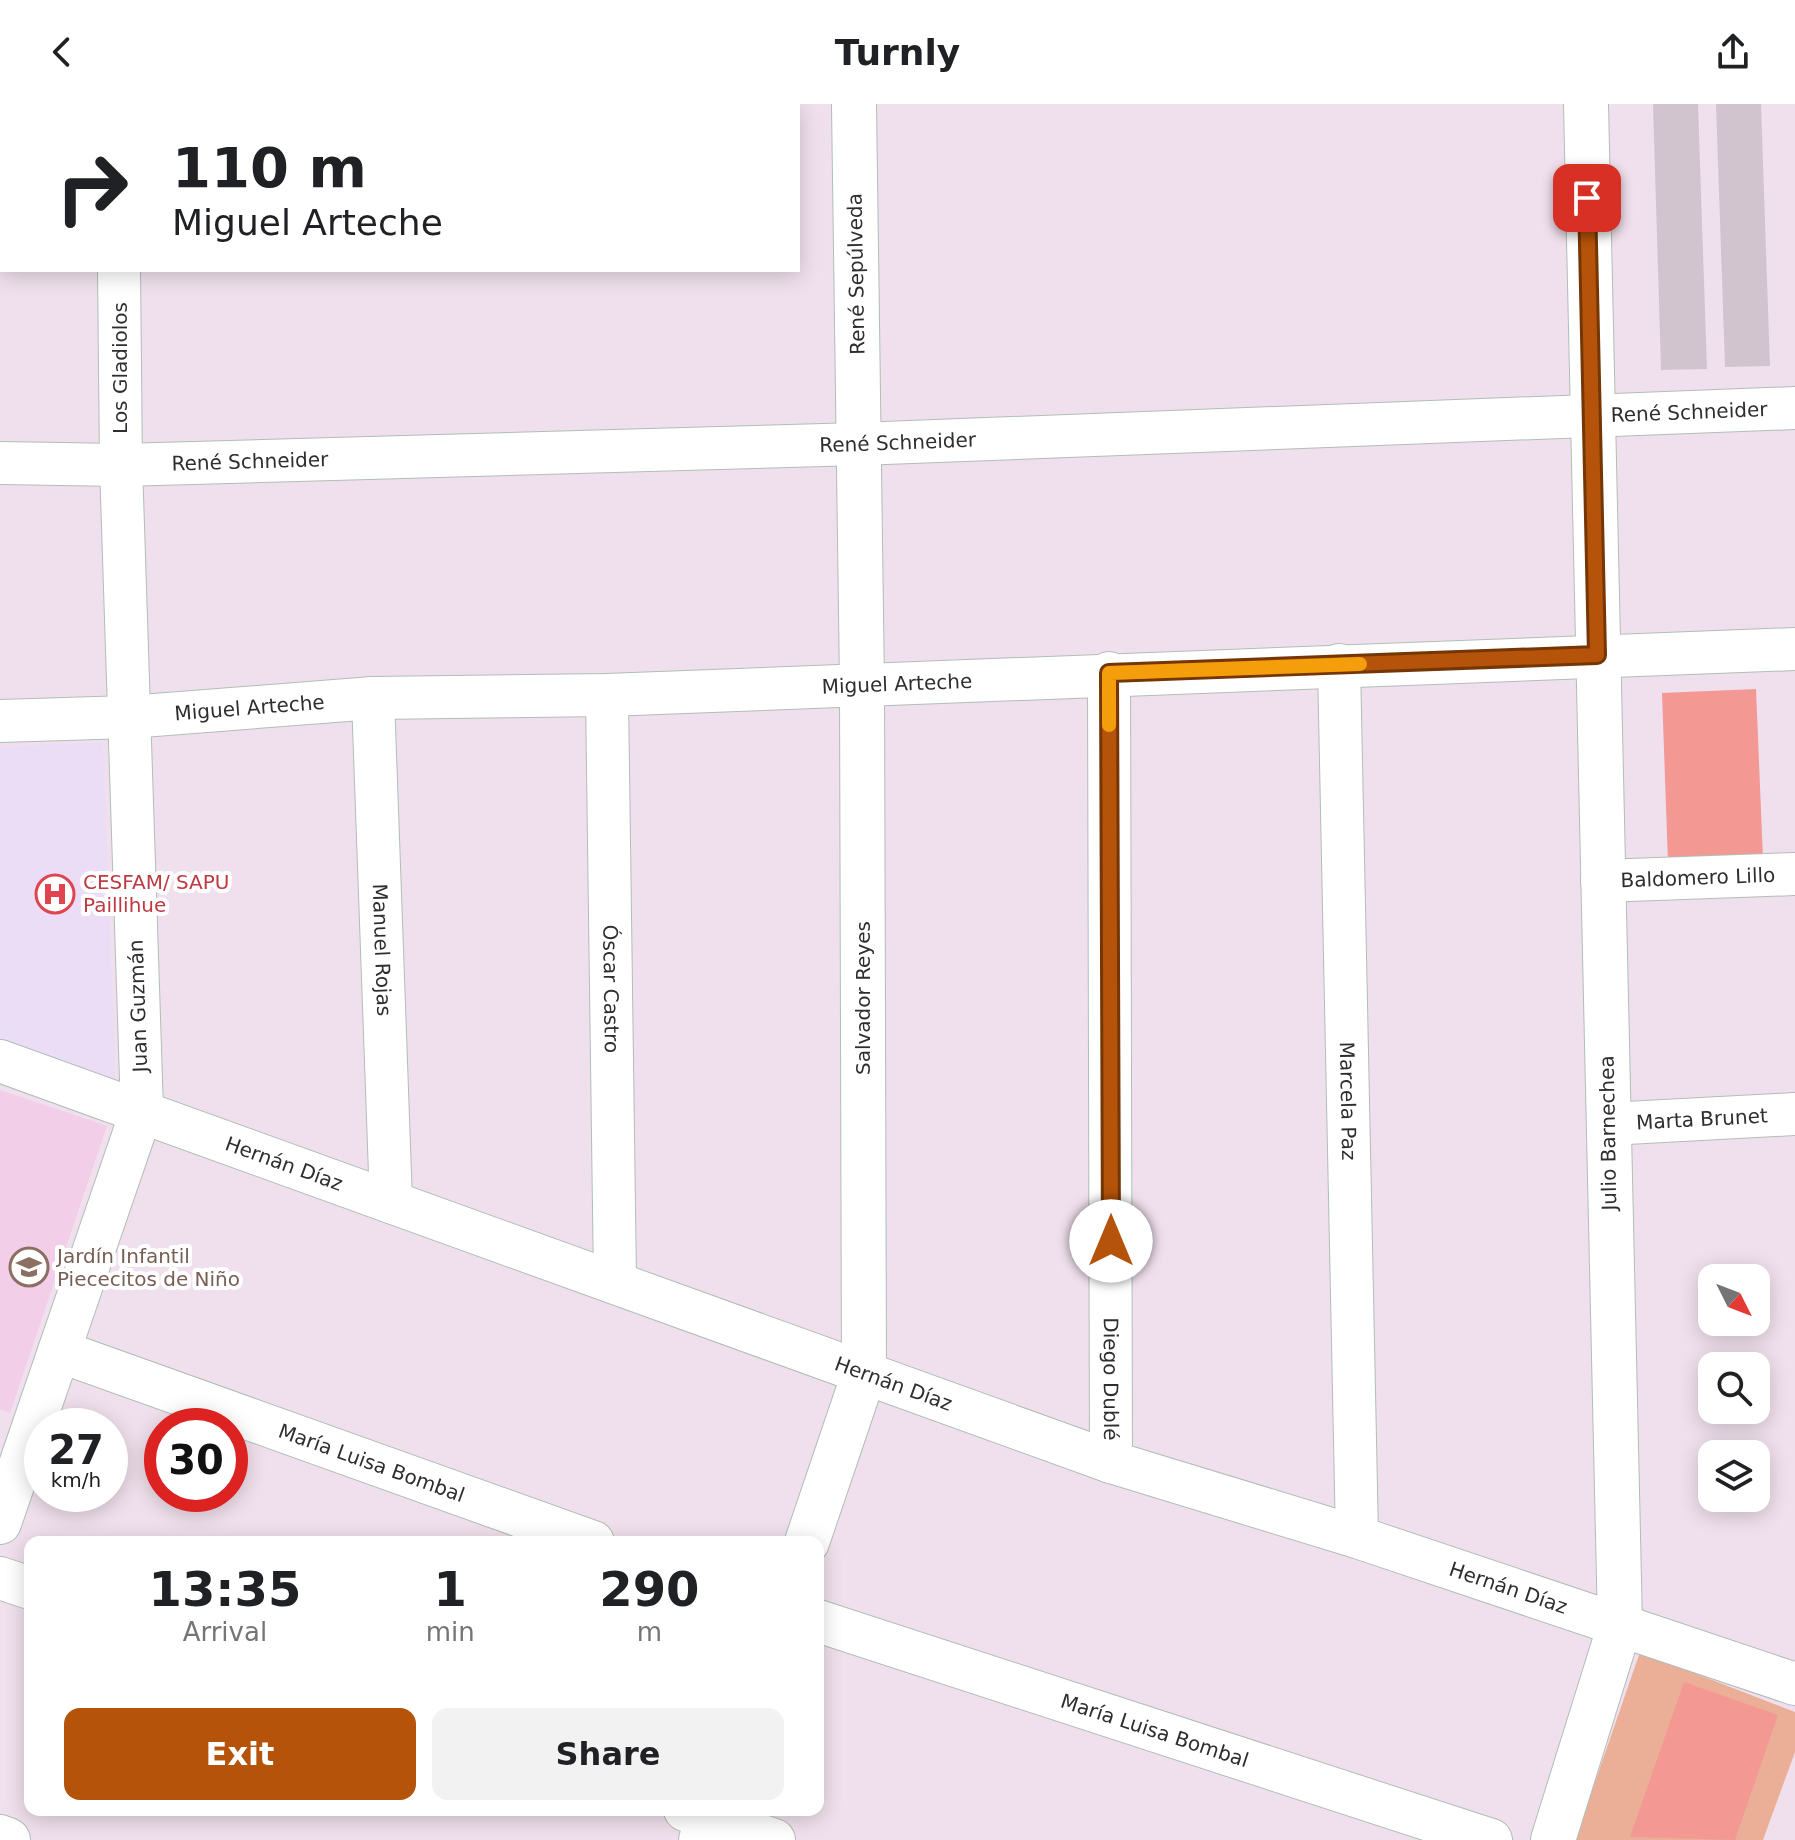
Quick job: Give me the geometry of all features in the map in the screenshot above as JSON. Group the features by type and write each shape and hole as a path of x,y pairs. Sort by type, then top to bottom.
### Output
{"street":[{"name":"René Sepúlveda","path":"854,104 859,444"},
{"name":"Julio Barnechea","path":"1553,1840 1620,1625 1590,416 1586,104"},
{"name":"Los Gladiolos","path":"119,272 121,465"},
{"name":"René Schneider","path":"0,463 121,465 859,444 1795,408"},
{"name":"Salvador Reyes","path":"809,1536 864,1374 859,444"},
{"name":"Juan Guzmán","path":"0,1523 142,1110 121,465"},
{"name":"Miguel Arteche","path":"0,721 129,717 373,698 607,695 1109,673 1795,649"},
{"name":"Marcela Paz","path":"1339,665 1357,1537"},
{"name":"Diego Dublé","path":"1109,673 1111,1462"},
{"name":"Óscar Castro","path":"607,695 615,1281"},
{"name":"Manuel Rojas","path":"373,698 391,1202"},
{"name":"Baldomero Lillo","path":"1602,881 1795,874"},
{"name":"Hernán Díaz","path":"0,1061 1111,1462 1357,1537 1795,1684"},
{"name":"Marta Brunet","path":"1608,1124 1795,1114"},
{"name":"María Luisa Bombal","path":"59,1351 576,1536"},
{"path":"0,1578 24,1586"},
{"name":"María Luisa Bombal","path":"824,1623 1491,1840"},
{"path":"701,1819 774,1840"},
{"path":"0,1837 8,1840"}],"shaded area":[{"path":"1756,689 1763,859 1668,863 1662,693"},
{"name":"CESFAM/ SAPU Paillihue","path":"103,742 116,1084 0,1041 0,747"},
{"name":"Jardín Infantil Piececitos de Niño","path":"0,1090 107,1126 10,1413 0,1409"},
{"path":"1640,1652 1795,1712 1795,1752 1763,1840 1575,1840"},
{"path":"1684,1682 1778,1715 1735,1840 1630,1837"}],"building":[{"path":"1653,104 1698,104 1707,369 1661,370"},
{"path":"1716,104 1761,104 1770,366 1725,367"}],"slow traffic":[{"path":"1109,725 1109,673 1360,664"}],"place":[{"name":"CESFAM/ SAPU Paillihue","path":"55,894"},
{"name":"Jardín Infantil Piececitos de Niño","path":"29,1267"}],"route":[{"path":"1111,1241 1109,673 1597,655 1587,198"}]}
